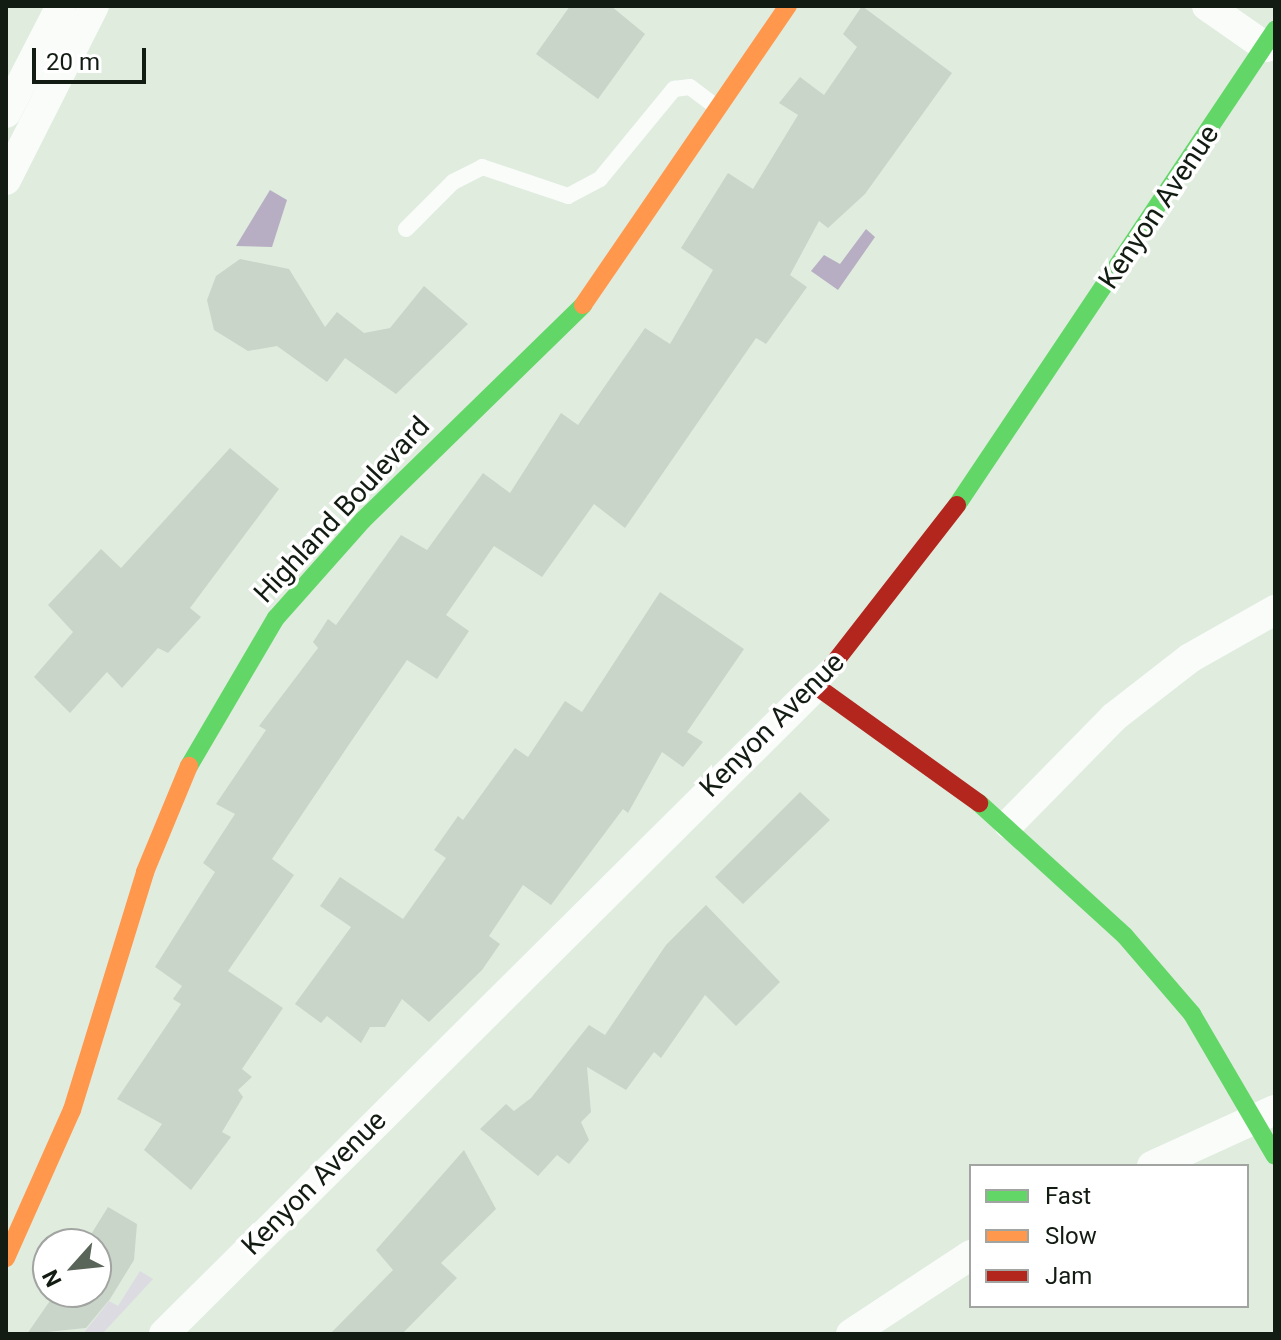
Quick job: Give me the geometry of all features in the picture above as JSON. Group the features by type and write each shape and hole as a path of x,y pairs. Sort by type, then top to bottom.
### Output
{"street":[{"path":"6,113 61,6"},
{"path":"6,180 94,6"},
{"name":"Highland Boulevard","path":"6,1258 72,1110 145,872 202,736 276,618 343,542 524,370 597,290 788,6"},
{"path":"1207,6 1270,38"},
{"name":"Kenyon Avenue","path":"164,1334 816,686 917,564 1270,38"},
{"path":"1009,824 1114,717 1190,658 1275,610"},
{"path":"816,686 1009,824 1125,936 1192,1014 1266,1114 1275,1156"},
{"path":"1156,1164 1266,1114"},
{"path":"851,1334 969,1256"}],"lane":[{"path":"406,229 453,182 482,167 568,196 600,179 674,89 690,87 720,110"}],"shaded area":[{"path":"270,190 287,200 272,247 236,246"},
{"path":"866,229 875,237 838,290 811,271 824,255 840,264"},
{"path":"140,1271 153,1279 102,1334 83,1334 103,1308 112,1308 112,1303 118,1306"}],"building":[{"path":"570,6 611,6 645,34 598,99 536,54"},
{"path":"862,6 952,73 865,194 828,228 819,221 790,275 807,287 766,344 756,338 625,528 594,504 542,577 494,546 446,615 469,631 437,679 407,660 350,743 272,859 294,875 228,971 283,1008 242,1069 252,1077 238,1090 243,1097 222,1132 231,1137 191,1190 144,1150 162,1124 117,1099 181,1004 173,999 182,986 155,967 215,872 203,863 235,814 216,804 266,730 259,726 318,648 313,642 328,619 336,625 401,535 427,550 483,473 510,493 561,413 578,425 645,328 670,344 713,270 681,248 728,173 753,189 798,115 779,103 800,77 824,95 857,47 843,34"},
{"path":"240,259 289,269 325,327 337,312 364,333 390,328 424,286 468,324 396,394 345,358 327,382 277,346 248,351 214,330 207,300 216,276"},
{"path":"230,448 279,489 190,608 201,617 168,653 158,648 122,688 107,672 70,713 34,677 73,632 48,605 101,549 121,568"},
{"path":"660,592 744,649 687,732 703,742 683,767 662,752 628,813 623,809 551,905 523,885 489,936 500,944 482,970 429,1022 402,999 385,1027 370,1027 361,1043 327,1016 321,1023 295,1004 351,927 320,906 340,877 403,919 446,858 434,850 458,816 463,820 515,748 528,757 565,701 582,712"},
{"path":"800,792 830,820 743,904 715,877"},
{"path":"706,905 780,982 736,1026 705,995 661,1058 654,1052 626,1090 587,1067 591,1112 581,1122 589,1140 569,1164 557,1155 538,1176 480,1129 506,1104 514,1111 531,1098 589,1025 605,1035 666,945"},
{"path":"464,1150 496,1209 441,1263 457,1278 402,1334 330,1334 393,1270 376,1250"},
{"path":"108,1207 137,1224 134,1260 112,1296 112,1228 95,1228"},
{"path":"45,1308 103,1308 86,1328 27,1334"}],"traffic: fast":[{"path":"957,505 1275,30"},
{"path":"189,766 276,618 363,520 583,305"},
{"path":"979,803 1125,936 1192,1014 1275,1156"}],"traffic: slow":[{"path":"583,305 788,6"},
{"path":"6,1258 72,1110 145,872 189,766"}],"traffic: jam":[{"path":"957,505 816,686 979,803"}]}
